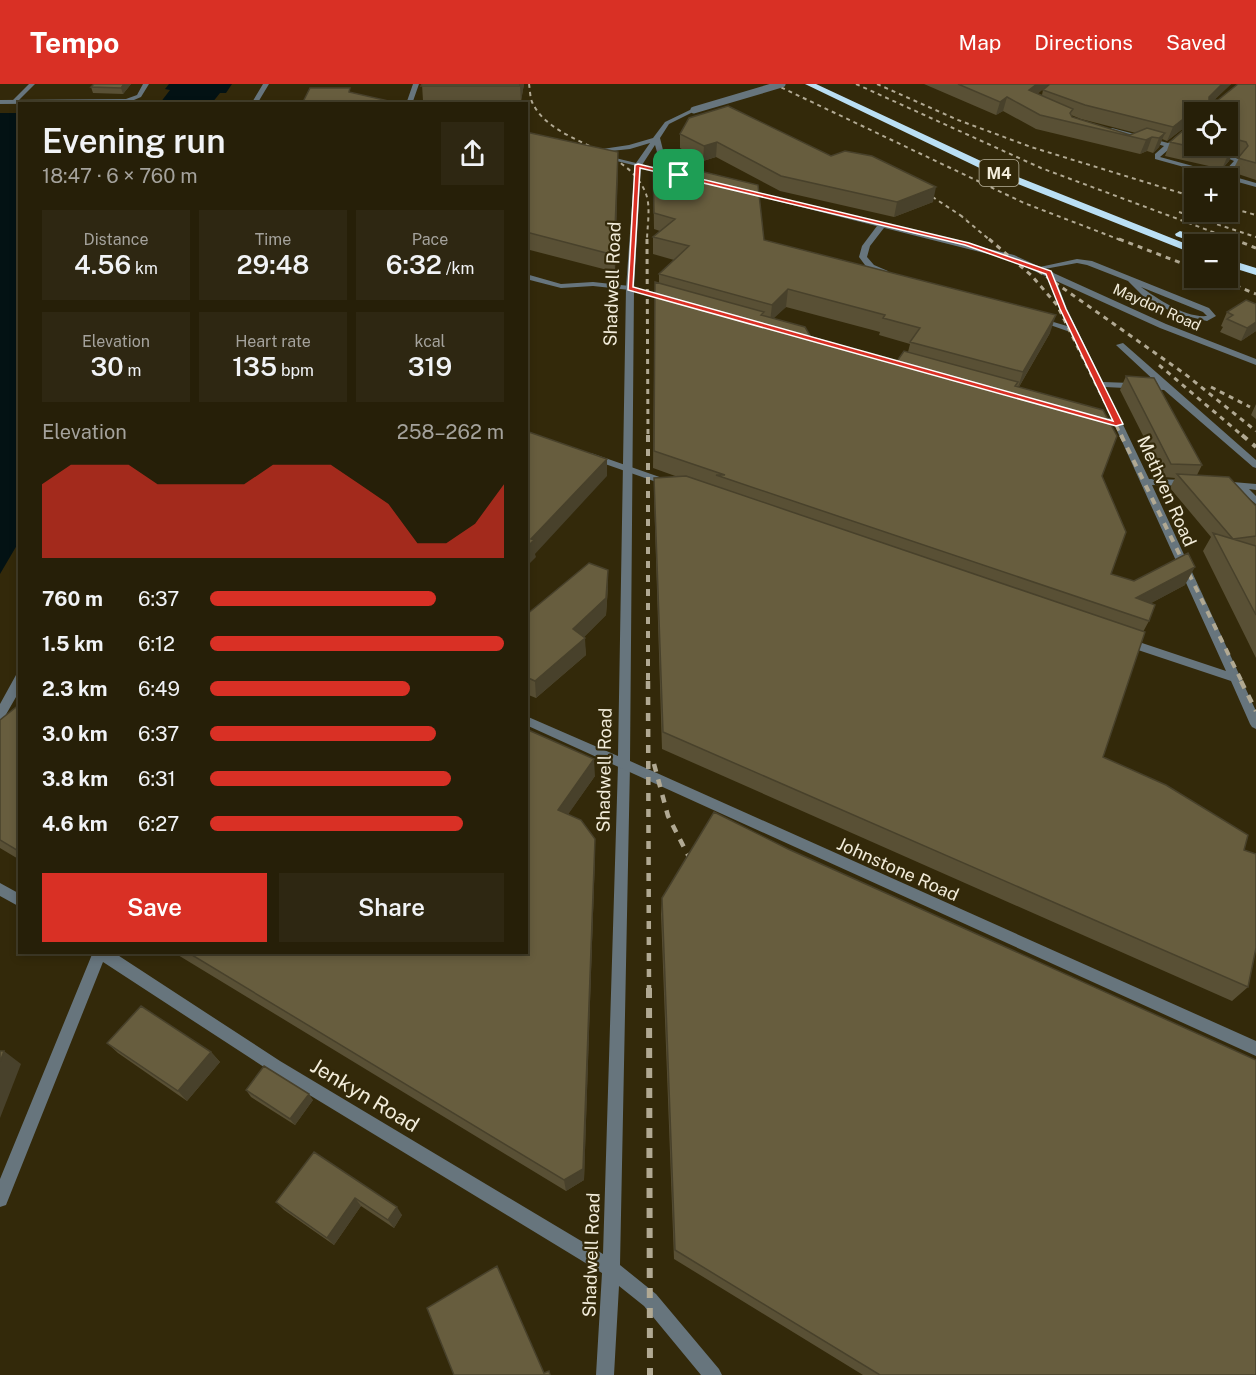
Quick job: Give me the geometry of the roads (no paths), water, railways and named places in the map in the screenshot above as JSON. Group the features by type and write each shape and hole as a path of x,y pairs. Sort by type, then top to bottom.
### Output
{"highway":[{"name":"M4","path":"809,84 994,171 1184,247"},
{"name":"M4","path":"832,84 1035,177 1184,234"},
{"path":"1238,255 1256,261"},
{"path":"1238,266 1256,272"}],"street":[{"path":"14,102 32,84"},
{"path":"0,102 127,101 139,96 146,84"},
{"path":"255,102 266,84"},
{"path":"410,102 416,84"},
{"path":"638,165 668,123 694,110 783,84"},
{"path":"1099,127 1169,145"},
{"path":"1184,132 1157,155 1157,158 1193,168"},
{"path":"1130,144 1141,138"},
{"path":"655,139 621,149 579,152 690,178"},
{"path":"655,139 662,159 679,175"},
{"path":"1226,156 1238,160 1230,168"},
{"name":"Shadwell Road","path":"605,1375 612,1269 624,765 630,288 638,165"},
{"path":"1238,180 1256,185"},
{"name":"Maydon Road","path":"736,189 989,250 1049,272 1163,326 1256,362"},
{"path":"883,224 866,246 863,257 871,267 889,274"},
{"path":"1039,268 1085,262 1131,282 1166,293 1210,312 1212,316 1207,319 1195,318 1146,295 1131,282"},
{"name":"Methven Road","path":"1049,272 1073,330 1119,424 1256,724"},
{"path":"528,277 561,286 593,284 630,288 681,303"},
{"path":"1034,318 1073,330"},
{"path":"784,331 921,369"},
{"path":"1120,345 1256,465"},
{"path":"1100,384 1166,387"},
{"path":"1081,414 1119,424"},
{"path":"578,452 681,487"},
{"path":"1144,482 1198,483"},
{"path":"1210,483 1256,487"},
{"path":"1239,486 1256,501"},
{"path":"1121,639 1234,678"},
{"path":"0,715 18,682"},
{"name":"Johnstone Road","path":"528,721 1256,1049"},
{"path":"0,889 18,900"},
{"path":"0,1199 99,954"},
{"name":"Jenkyn Road","path":"103,954 275,1066 612,1269 650,1299 713,1375"}],"railway":[{"path":"529,84 532,102 542,117 572,138 623,165 637,178 646,194 649,211 647,241"},
{"path":"774,84 1024,203 1123,241"},
{"path":"856,84 1041,168 1218,234"},
{"path":"877,84 958,120 1031,147 1184,194"},
{"path":"919,188 960,215"},
{"path":"1238,210 1256,215"},
{"path":"1179,212 1256,237"},
{"path":"960,215 966,219"},
{"path":"960,215 991,241"},
{"path":"989,239 1031,275 1057,305 1122,437"},
{"path":"1119,239 1184,264"},
{"path":"647,241 648,437"},
{"path":"1238,241 1256,248"},
{"path":"1030,265 1185,374 1256,431"},
{"path":"1238,287 1256,294"},
{"path":"1159,365 1244,437"},
{"path":"1211,387 1250,407"},
{"path":"1121,435 1242,682"},
{"path":"1242,435 1256,447"},
{"path":"648,437 648,681"},
{"path":"648,681 649,990"},
{"path":"1241,681 1256,711"},
{"path":"654,764 668,816 690,859"},
{"path":"649,988 650,1375"}]}
